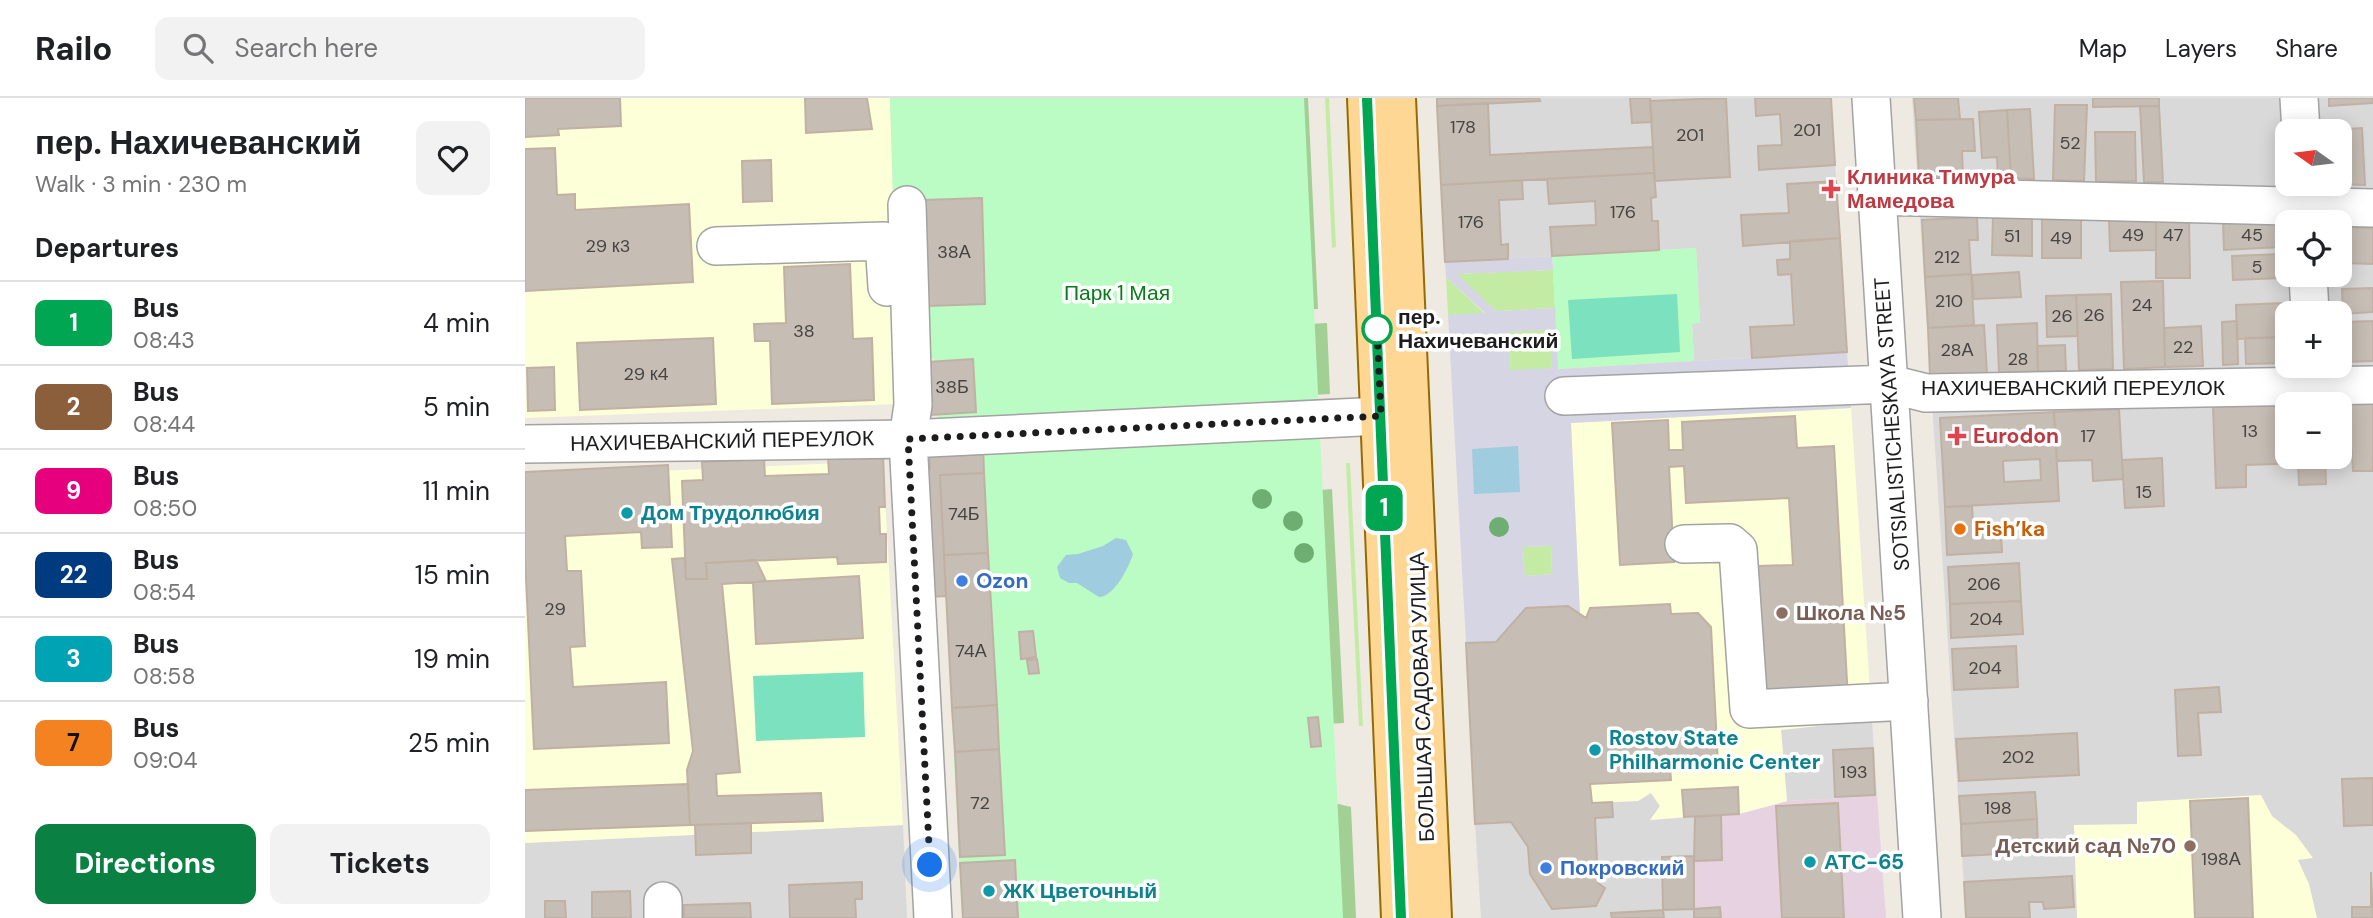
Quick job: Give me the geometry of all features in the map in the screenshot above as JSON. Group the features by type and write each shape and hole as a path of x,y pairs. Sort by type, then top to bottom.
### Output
{"main road":[{"name":"БОЛЬШАЯ САДОВАЯ УЛИЦА","path":"1367,98 1401,918"},
{"name":"БОЛЬШАЯ САДОВАЯ УЛИЦА","path":"1397,98 1432,918"}],"street":[{"name":"SOTSIALISTICHESKAYA STREET","path":"1871,98 1922,918"},
{"path":"2299,98 2300,119"},
{"path":"1876,195 2304,204 2373,208"},
{"path":"907,205 913,405 908,439 933,918"},
{"path":"716,246 884,240 894,404 908,439"},
{"name":"НАХИЧЕВАНСКИЙ ПЕРЕУЛОК","path":"1564,396 1890,384 1926,393 2275,378"},
{"name":"НАХИЧЕВАНСКИЙ ПЕРЕУЛОК","path":"2328,378 2373,384"},
{"name":"НАХИЧЕВАНСКИЙ ПЕРЕУЛОК","path":"525,444 908,439 1381,416"},
{"path":"1684,544 1730,543 1738,550 1749,709 1909,701"}],"shaded area":[{"path":"525,98 890,98 899,404 525,418"},
{"path":"1437,98 1831,98 1847,352 1694,361 1692,323 1700,322 1696,248 1445,262"},
{"path":"1912,98 2373,98 2373,918 1966,918"},
{"path":"1552,256 1553,270 1457,274 1496,311 1555,308 1558,369 1847,352 1851,408 1571,423 1580,614 1568,606 1526,608 1496,642 1466,643 1448,315 1485,313 1446,277 1445,262","holes":["1549,330 1552,368 1510,370 1508,332","1551,546 1552,574 1525,576 1523,547"]},
{"name":"Школа №5","path":"1851,408 1872,720 1781,730 1787,801 1739,814 1738,788 1682,791 1684,817 1650,820 1660,806 1651,793 1638,801 1592,803 1590,784 1670,780 1670,767 1718,764 1711,628 1698,613 1671,614 1670,604 1590,608 1586,618 1580,614 1571,423"},
{"path":"883,461 903,825 525,843 525,477"},
{"path":"1872,720 1877,796 1787,801 1781,730"},
{"path":"1651,793 1660,806 1651,820 1695,817 1694,856 1662,857 1663,910 1694,909 1694,918 1481,918 1475,824 1511,822 1528,847 1530,874 1552,909 1595,906 1605,888 1598,883 1595,818 1613,817 1612,802 1638,801"},
{"name":"Детский сад №70","path":"2261,795 2272,816 2296,835 2313,858 2298,860 2309,884 2317,918 2077,918 2074,825 2137,824 2137,802"},
{"path":"1877,796 1886,918 1694,918 1695,817 1739,814 1787,801"},
{"path":"903,825 907,918 525,918 525,843"}],"green space":[{"name":"Парк 1 Мая","path":"890,98 1304,98 1343,918 962,918 934,358 898,359"},
{"path":"1283,98 1308,98 1318,309 1293,310"},
{"path":"1325,98 1329,98 1336,247 1332,248"},
{"path":"1696,248 1700,323 1692,324 1694,361 1558,369 1552,256"},
{"path":"1553,270 1555,308 1496,311 1456,274"},
{"path":"1446,277 1485,314 1448,315"},
{"path":"1677,294 1680,352 1572,359 1568,300"},
{"path":"1327,323 1330,394 1312,395 1309,324"},
{"path":"1550,329 1552,368 1510,371 1508,332"},
{"path":"1346,463 1350,463 1363,726 1359,726"},
{"path":"1332,489 1344,723 1327,724 1308,491"},
{"path":"1551,546 1552,574 1525,576 1523,547"},
{"path":"863,672 865,737 756,741 753,676"},
{"path":"1326,801 1351,807 1356,918 1335,918"}],"water":[{"path":"1518,446 1520,492 1474,494 1472,449"},
{"path":"1116,538 1126,540 1133,554 1115,587 1105,596 1099,597 1077,583 1069,583 1060,578 1057,567 1066,555 1103,546"}],"building":[{"path":"525,98 620,98 621,126 558,129 559,135 525,137"},
{"path":"805,98 867,98 872,129 806,133"},
{"path":"1437,98 1539,98 1540,101 1437,106"},
{"path":"1630,98 1650,98 1652,122 1632,123"},
{"path":"1726,98 1730,177 1655,181 1650,101"},
{"path":"1755,98 1831,98 1835,165 1759,170 1758,146 1782,145 1780,114 1756,116"},
{"path":"1914,98 1958,98 1960,119 1916,120"},
{"path":"2093,98 2159,98 2159,106 2093,107"},
{"path":"2329,98 2373,98 2373,103 2329,106"},
{"path":"1488,103 1490,155 1653,147 1654,173 1441,185 1437,106"},
{"path":"2055,105 2087,105 2084,181 2053,180"},
{"path":"2140,106 2159,106 2163,182 2144,182"},
{"path":"2030,109 2034,179 2011,178 2007,110"},
{"path":"2007,110 2011,178 1998,178 1997,157 1982,158 1979,112"},
{"path":"1973,119 1975,151 1962,151 1963,177 1919,176 1916,120"},
{"path":"2362,128 2365,185 2352,185 2352,129"},
{"path":"2095,132 2135,132 2136,181 2096,182"},
{"path":"555,148 557,195 575,194 575,210 689,204 693,282 525,291 525,149"},
{"path":"771,160 772,201 743,202 742,161"},
{"path":"1654,173 1656,197 1651,198 1652,221 1658,221 1659,250 1552,256 1550,227 1596,225 1595,201 1549,204 1547,179"},
{"path":"1522,180 1523,199 1499,200 1501,245 1508,244 1508,259 1445,262 1441,185"},
{"path":"1836,181 1840,238 1743,246 1741,215 1789,213 1787,184"},
{"path":"982,198 985,304 927,306 924,200"},
{"path":"1977,217 1978,240 1969,240 1971,274 1925,277 1922,220"},
{"path":"1993,217 2032,218 2032,256 1992,255"},
{"path":"2042,217 2081,218 2081,258 2042,258"},
{"path":"2109,219 2156,219 2156,250 2110,251"},
{"path":"2156,219 2189,219 2190,278 2156,278"},
{"path":"2275,220 2275,247 2224,250 2223,222"},
{"path":"2352,227 2373,228 2373,264 2352,263"},
{"path":"1840,238 1847,352 1752,358 1750,327 1794,325 1791,274 1778,275 1777,260 1790,259 1790,241"},
{"path":"2275,254 2275,278 2233,280 2232,256"},
{"path":"850,264 853,339 872,338 874,400 772,404 770,341 755,341 754,324 786,323 784,267"},
{"path":"2019,272 2021,297 1974,299 1972,275"},
{"path":"1971,274 1974,325 1928,328 1925,277"},
{"path":"2163,281 2165,367 2124,369 2121,282"},
{"path":"2373,288 2373,312 2352,313 2352,301 2342,301 2342,289"},
{"path":"2111,294 2113,369 2079,370 2076,295"},
{"path":"2076,295 2078,336 2047,337 2046,296"},
{"path":"2275,303 2275,337 2237,339 2236,305"},
{"path":"2237,321 2238,364 2223,365 2222,322"},
{"path":"2373,321 2373,361 2352,362 2352,322"},
{"path":"2037,323 2038,371 1999,373 1997,325"},
{"path":"1984,325 1987,373 1930,376 1928,328"},
{"path":"2201,326 2203,366 2165,367 2164,328"},
{"path":"2275,337 2275,363 2246,364 2245,338"},
{"path":"713,338 716,404 580,410 577,343"},
{"path":"2065,345 2066,371 2038,371 2037,346"},
{"path":"973,359 976,412 931,415 928,362"},
{"path":"554,367 555,410 528,411 527,368"},
{"path":"2373,400 2373,471 2353,471 2352,402"},
{"path":"2275,404 2275,464 2246,465 2246,487 2216,488 2213,406"},
{"path":"2119,409 2123,479 2093,481 2092,460 2057,461 2054,412"},
{"path":"2054,412 2059,501 1945,507 1940,418","holes":["2040,459 2041,480 2004,482 2003,461"]},
{"path":"1795,416 1797,448 1834,446 1848,699 1765,704 1758,566 1793,565 1789,498 1686,503 1684,466 1669,467 1674,562 1620,565 1612,423 1668,420 1669,450 1683,450 1682,422"},
{"path":"983,446 984,473 940,475 946,596 929,597 922,469 930,469 929,449"},
{"path":"883,455 885,507 879,507 880,534 886,534 886,562 838,564 837,557 706,563 707,579 686,579 682,481 703,480 702,462 764,459 765,476 829,474 828,457"},
{"path":"2162,458 2164,506 2125,508 2122,460"},
{"path":"668,465 672,547 642,548 641,532 565,536 567,571 581,571 585,646 570,647 573,687 666,682 669,743 534,749 525,557 525,472"},
{"path":"2298,469 2325,469 2326,484 2299,485"},
{"path":"984,473 988,553 944,555 940,475"},
{"path":"1972,506 1973,524 1991,523 1992,534 2001,533 2002,552 1947,555 1945,507"},
{"path":"988,553 997,705 952,708 944,555"},
{"path":"685,558 686,579 707,579 706,563 756,560 766,581 722,584 740,772 716,774 717,796 821,793 823,821 690,825 687,770 693,751 672,559"},
{"path":"2019,563 2021,601 1950,604 1948,567"},
{"path":"859,576 863,638 756,644 753,582"},
{"path":"2021,601 2023,634 1951,638 1950,604"},
{"name":"Rostov State Philharmonic Center","path":"1670,604 1671,614 1698,613 1711,627 1718,765 1670,767 1671,780 1590,784 1592,803 1612,802 1613,817 1595,818 1598,883 1605,888 1596,906 1552,909 1530,874 1528,847 1511,822 1475,824 1466,643 1496,642 1526,608 1568,606 1586,618 1590,608"},
{"path":"1033,631 1036,657 1021,659 1019,632"},
{"path":"2016,646 2018,687 1954,690 1952,649"},
{"path":"1037,659 1039,673 1029,674 1027,660"},
{"path":"2219,687 2221,712 2198,713 2201,755 2178,756 2175,690"},
{"path":"997,705 999,749 955,752 952,708"},
{"path":"1318,717 1321,746 1311,747 1308,718"},
{"path":"2077,733 2079,775 1959,781 1956,739"},
{"path":"1873,748 1875,795 1835,797 1833,750"},
{"path":"999,749 1005,855 960,857 955,752"},
{"path":"2373,778 2373,825 2344,826 2342,779"},
{"path":"688,784 690,825 525,831 525,790"},
{"path":"1738,787 1739,814 1684,817 1682,790"},
{"path":"2035,792 2037,819 1961,824 1959,796"},
{"path":"2248,798 2253,918 2195,918 2190,801"},
{"name":"АТС-65","path":"1838,803 1844,918 1782,918 1776,806"},
{"path":"1721,815 1722,860 1694,861 1695,817"},
{"path":"2037,819 2038,852 1962,856 1961,824"},
{"path":"751,823 751,853 696,855 695,825"},
{"path":"1694,856 1694,909 1663,910 1662,857"},
{"name":"ЖК Цветочный","path":"1015,860 1018,918 963,918 960,863"},
{"path":"2371,872 2373,918 2352,918 2352,907 2371,907"},
{"path":"2072,876 2074,907 2044,909 2043,902 2029,902 2030,918 1966,918 1964,882"},
{"path":"862,882 862,899 855,899 856,918 790,918 789,885"},
{"path":"630,891 631,918 592,918 592,892"},
{"path":"545,901 565,901 566,918 545,918"},
{"path":"750,903 751,918 684,918 684,905"},
{"path":"1720,907 1721,918 1694,918 1694,909"},
{"path":"1663,910 1664,918 1612,918 1611,913"}],"bus line":[{"name":"1","path":"1367,98 1401,918"}],"place":[{"name":"Клиника Тимура Мамедова","path":"1831,189"},
{"name":"пер. Нахичеванский","path":"1377,329"},
{"name":"Eurodon","path":"1957,436"},
{"name":"Дом Трудолюбия","path":"627,513"},
{"name":"Fish’ka","path":"1960,529"},
{"name":"Ozon","path":"962,581"},
{"name":"Школа №5","path":"1782,613"},
{"name":"Rostov State Philharmonic Center","path":"1595,750"},
{"name":"Детский сад №70","path":"2190,846"},
{"name":"АТС-65","path":"1810,862"},
{"name":"Покровский","path":"1546,868"},
{"name":"ЖК Цветочный","path":"989,891"}],"route":[{"path":"930,865 908,439 1381,416 1377,329"}]}
